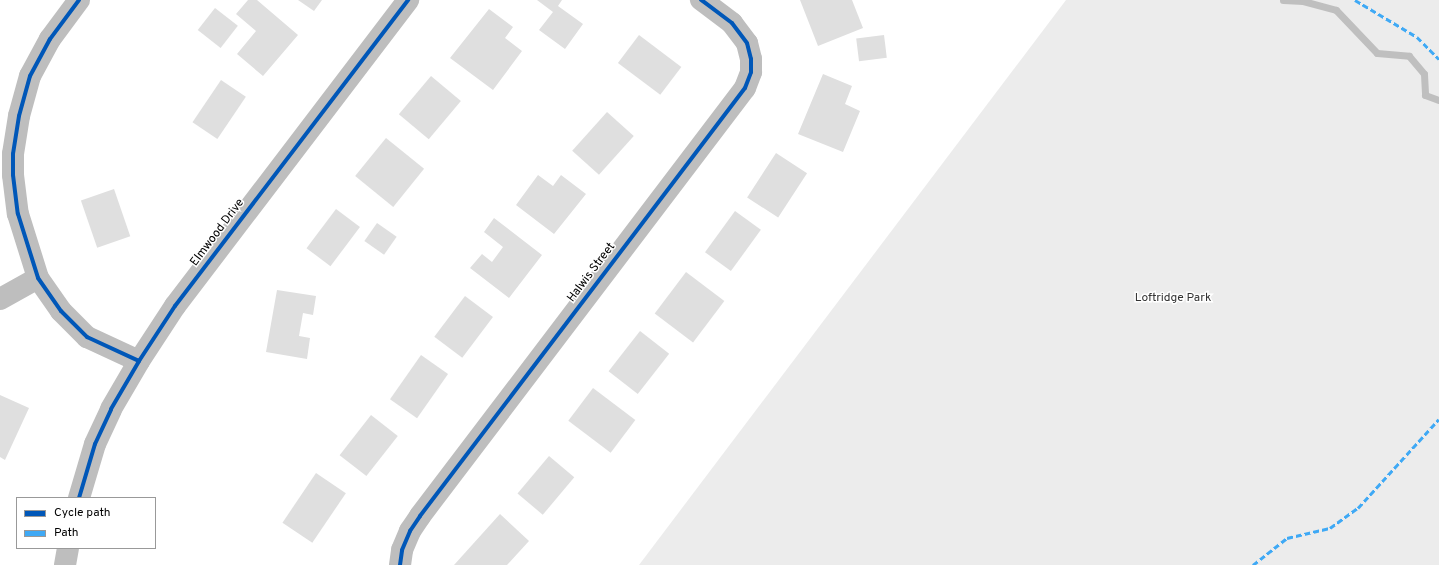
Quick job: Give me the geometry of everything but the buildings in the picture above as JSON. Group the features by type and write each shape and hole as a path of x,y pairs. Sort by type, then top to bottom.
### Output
{"street":[{"path":"79,0 50,39 30,76 19,116 13,154 13,175 18,214 38,278 61,311 87,337 139,361"},
{"name":"Elmwood Drive","path":"79,497 95,444 111,408 139,361 175,306 408,0"},
{"name":"Halwis Street","path":"400,565 402,550 410,531 420,516 745,88 751,72 751,59 747,43 732,23 701,0"},
{"path":"0,299 38,278"},
{"path":"65,565 68,549"}],"green space":[{"name":"Loftridge Park","path":"1066,0 1439,0 1439,565 639,565"}],"waterway":[{"path":"1283,0 1303,1 1336,10 1377,53 1409,56 1424,74 1425,95 1439,100"}],"marked path":[{"path":"1355,0 1417,37 1439,59"},
{"path":"1253,565 1287,538 1330,528 1358,508 1439,419"}],"cycle path":[{"path":"79,0 50,39 30,76 19,116 13,154 13,175 18,214 38,278 61,311 87,337 139,361"},
{"path":"79,497 95,444 111,409 139,361 175,306 408,0"},
{"path":"400,565 402,550 410,531 420,516 745,88 751,72 751,59 747,43 732,23 701,0"}]}
